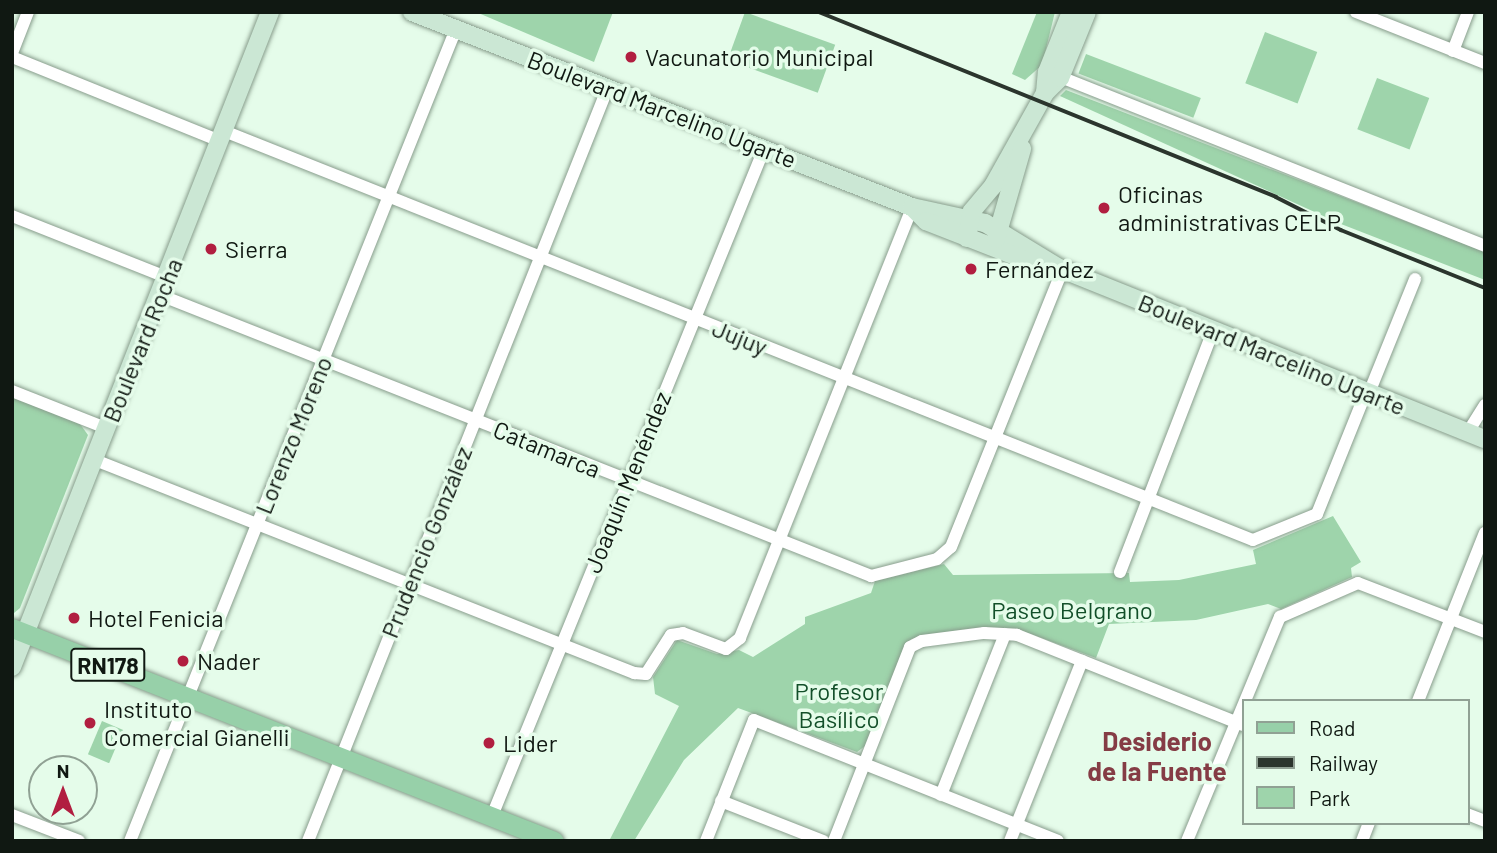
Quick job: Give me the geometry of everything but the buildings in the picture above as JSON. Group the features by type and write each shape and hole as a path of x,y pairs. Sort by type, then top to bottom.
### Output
{"main road":[{"name":"Boulevard Rocha","path":"12,667 19,631 94,460 270,12"},
{"name":"Boulevard Marcelino Ugarte","path":"412,12 912,208 969,219 1001,231 1014,244 1061,268 1476,436"},
{"path":"1054,75 1071,12"},
{"path":"967,238 969,219 1028,126 1087,12"},
{"path":"988,246 1001,231 1028,126"},
{"name":"Boulevard Marcelino Ugarte","path":"912,208 926,221 967,238 1042,266 1061,268"},
{"name":"RN178","path":"19,631 548,840"}],"street":[{"path":"12,55 28,12"},
{"path":"1356,12 1485,63"},
{"path":"1452,51 1468,12"},
{"name":"Lorenzo Moreno","path":"130,841 456,29"},
{"name":"Jujuy","path":"12,55 389,197 844,380 1256,540 1317,514 1368,393"},
{"path":"1054,75 1485,246"},
{"name":"Prudencio González","path":"308,841 608,88"},
{"name":"Joaquín Menéndez","path":"492,816 765,149"},
{"path":"94,460 646,674 671,635 683,634 717,647 731,647 740,638 912,208"},
{"path":"12,216 166,277"},
{"path":"995,438 1061,268"},
{"path":"1368,393 1415,279"},
{"name":"Catamarca","path":"160,295 866,576 937,559 951,547 995,438"},
{"path":"1120,572 1213,331"},
{"path":"12,391 106,428"},
{"path":"1476,436 1485,405"},
{"path":"1419,699 1485,533"},
{"path":"1248,699 1276,619 1354,583 1485,632"},
{"path":"834,841 910,648 932,638 1005,634 1082,661 1239,723 1187,841"},
{"path":"941,795 1005,634"},
{"path":"1010,841 1082,661"},
{"path":"706,841 754,720 1058,841"},
{"path":"721,801 823,841"},
{"path":"12,815 79,841"}],"green space":[{"path":"476,12 613,12 594,62"},
{"path":"745,12 835,45 818,93 728,60"},
{"path":"1037,12 1055,12 1042,65 1025,80 1012,74"},
{"path":"1265,32 1317,52 1298,103 1245,83"},
{"path":"1086,54 1201,98 1193,118 1078,74"},
{"path":"1377,78 1429,98 1410,149 1357,129"},
{"path":"1066,90 1485,252 1485,280 1341,224 1060,96"},
{"path":"12,397 80,424 88,435 20,608 14,613"},
{"name":"Paseo Belgrano","path":"1333,516 1361,562 1351,568 1352,577 1281,609 1268,604 1196,620 1109,624 1096,658 1020,630 986,628 911,639 865,746 857,752 738,708 684,760 634,841 609,841 679,706 655,694 653,677 677,640 717,654 739,650 753,657 805,624 805,617 871,593 875,581 944,564 953,575 1129,573 1130,582 1179,580 1256,564 1253,550"},
{"path":"102,721 123,730 109,763 98,758 98,755 88,754"}],"railway":[{"path":"819,12 1276,197 1341,230 1485,288"}],"place":[{"name":"Vacunatorio Municipal","path":"631,57"},
{"name":"Oficinas administrativas CELP","path":"1104,208"},
{"name":"Sierra","path":"211,249"},
{"name":"Fernández","path":"971,269"},
{"name":"Hotel Fenicia","path":"74,618"},
{"name":"Nader","path":"183,661"},
{"name":"Instituto Comercial Gianelli","path":"90,723"},
{"name":"Lider","path":"489,743"}],"district":[{"name":"Desiderio de la Fuente","path":"1157,756"}],"park label":[{"name":"Profesor Basílico","path":"839,705"}]}
